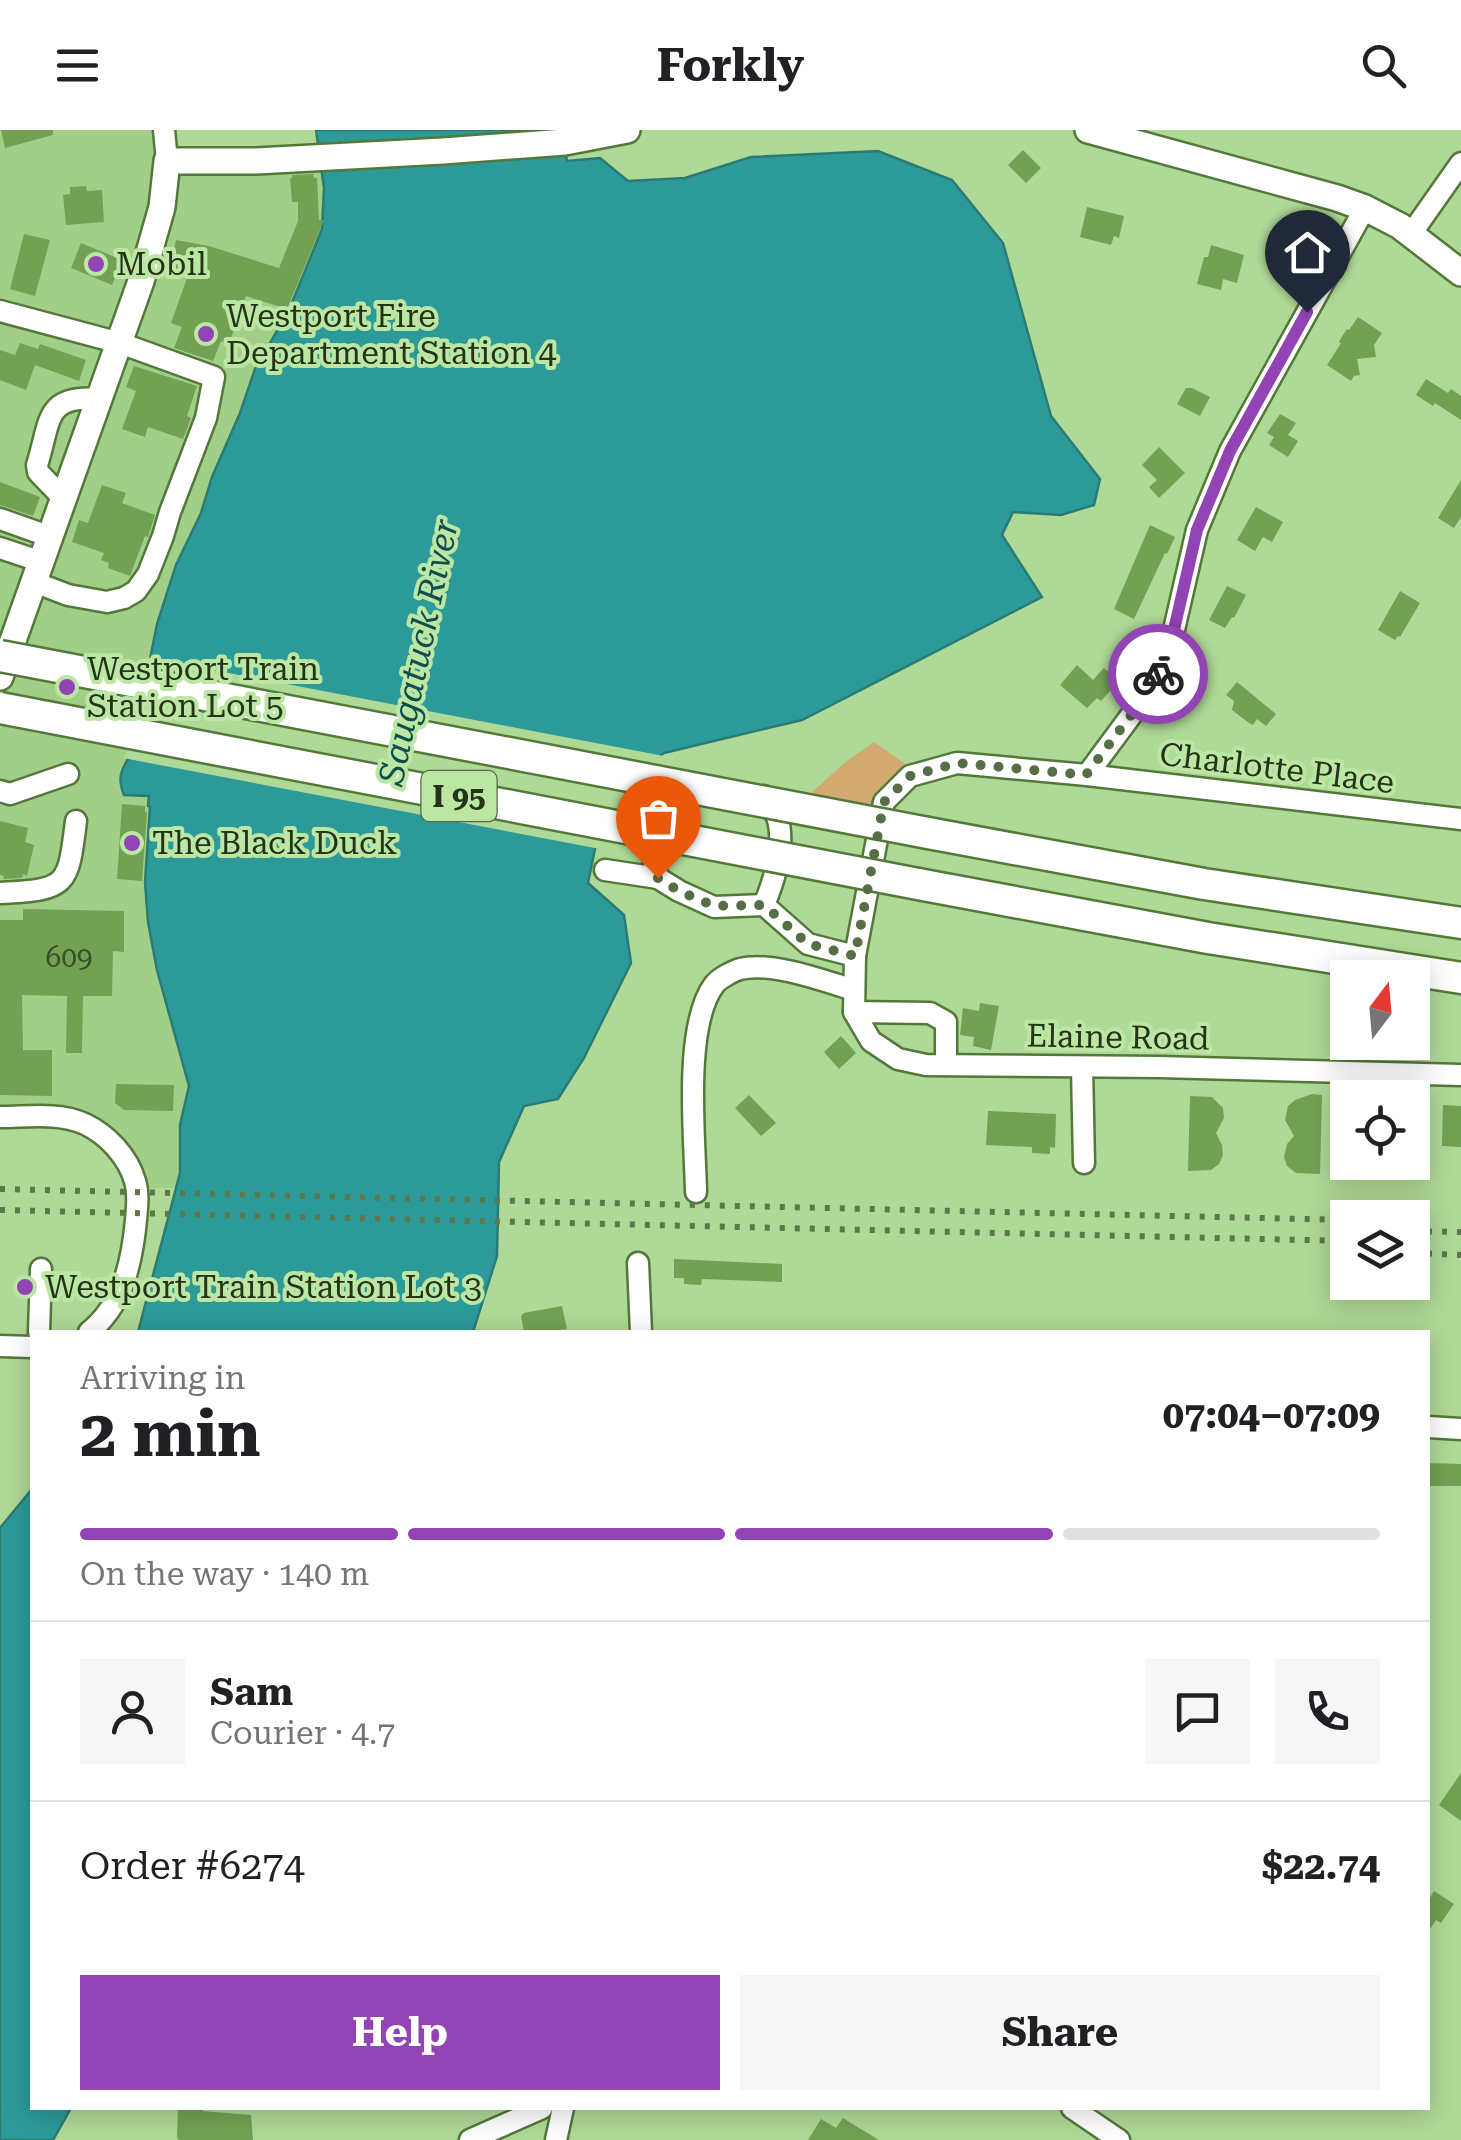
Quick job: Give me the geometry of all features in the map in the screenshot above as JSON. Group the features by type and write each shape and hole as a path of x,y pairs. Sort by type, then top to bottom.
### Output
{"highway":[{"name":"I 95","path":"0,656 1204,884 1461,922"},
{"name":"I 95","path":"0,708 918,884 1461,978"}],"main road":[{"path":"0,677 120,344 156,232 167,161 313,159 565,142 626,130"},
{"path":"1088,130 1130,136 1364,208 1400,226 1461,274"}],"street":[{"path":"164,130 167,161"},
{"path":"1410,234 1461,163"},
{"path":"1086,775 1167,660 1197,530 1230,451 1364,208"},
{"path":"0,311 120,344 214,378 206,418 148,574 136,591 107,602 68,595 0,548"},
{"path":"64,499 38,472 51,418 65,400 100,399"},
{"path":"0,519 51,537"},
{"name":"Charlotte Place","path":"855,956 884,802 910,776 958,763 1461,820"},
{"path":"0,791 10,794 68,774"},
{"path":"658,878 652,827 664,804 680,786 712,777 738,782 762,793 777,818 779,846 774,881 764,905"},
{"path":"0,893 52,887 63,880 70,868 76,822"},
{"path":"605,870 658,878 714,906 764,905 808,944 855,956 854,1012 930,1013 946,1022 946,1065"},
{"path":"696,1192 693,1067 701,1012 715,982 740,969 776,968 854,990"},
{"name":"Elaine Road","path":"854,1012 871,1041 898,1059 926,1065 1461,1075"},
{"path":"1082,1066 1084,1163"},
{"path":"0,1117 63,1117 81,1122 107,1139 128,1164 137,1188 133,1248 120,1292 100,1324 92,1330"},
{"path":"638,1263 641,1330"},
{"path":"39,1330 41,1268"},
{"path":"0,1346 30,1347"},
{"path":"1430,1427 1461,1429"},
{"path":"470,2140 538,2110"},
{"path":"556,2140 563,2110"},
{"path":"1075,2110 1119,2140"}],"shaded area":[{"path":"0,130 162,130 168,161 313,159 322,173 322,229 289,309 255,369 201,513 176,565 157,624 131,754 137,794 149,795 157,970 190,1086 180,1125 180,1173 175,1188 137,1188 99,1132 0,1117"},
{"path":"874,742 928,780 907,793 882,823 827,805 812,792"}],"water":[{"name":"Saugatuck River","path":"316,130 562,130 567,161 600,158 628,181 685,178 751,157 878,151 952,180 1003,243 1051,416 1100,479 1094,505 1061,515 1013,512 1002,535 1042,597 802,720 664,753 606,796 588,883 624,915 631,963 584,1058 558,1099 524,1106 499,1162 497,1256 474,1330 139,1330 180,1173 180,1125 189,1086 148,922 145,882 149,796 124,795 121,774 131,754 157,624 176,565 201,513 255,369 289,310 322,229 324,188"},
{"path":"30,1491 30,2110 70,2110 53,2140 0,2140 0,1528"}],"pier":[{"path":"145,657 669,757 611,799 600,849 123,758"}],"building":[{"path":"1,130 53,130 53,135 5,148"},
{"path":"1023,150 1041,168 1026,183 1008,165"},
{"path":"313,174 317,178 319,220 324,220 287,309 246,296 229,344 221,341 213,361 174,348 182,327 171,323 187,278 169,273 176,240 279,268 298,221 298,202 292,202 290,178"},
{"path":"86,186 87,191 102,190 104,222 66,225 63,195 70,194 70,187"},
{"path":"1087,207 1124,216 1119,238 1114,236 1111,245 1080,237"},
{"path":"24,234 50,240 35,296 10,289"},
{"path":"81,243 122,260 112,285 71,268"},
{"path":"1211,245 1244,255 1237,283 1223,279 1221,290 1197,284"},
{"path":"1358,317 1382,333 1374,345 1376,357 1357,359 1360,375 1351,381 1327,365"},
{"path":"20,343 38,349 40,344 86,360 79,381 35,365 26,390 0,380 0,350 15,355"},
{"path":"134,366 197,386 183,439 148,427 145,437 122,429 136,391 126,387"},
{"path":"1426,379 1461,396 1461,420 1416,395"},
{"path":"1186,388 1210,397 1200,416 1177,404"},
{"path":"1280,414 1296,423 1288,435 1298,441 1288,457 1269,445 1274,437 1267,433"},
{"path":"1159,447 1185,473 1159,498 1149,487 1157,480 1142,465"},
{"path":"1461,480 1461,517 1454,528 1438,518"},
{"path":"0,482 40,497 33,516 0,505"},
{"path":"102,485 126,493 122,503 155,515 130,576 108,568 109,563 101,560 104,553 72,542 79,520 88,523"},
{"path":"1256,507 1283,522 1272,542 1263,537 1255,551 1237,540"},
{"path":"1150,525 1175,537 1134,619 1114,609"},
{"path":"1227,586 1246,595 1225,628 1209,620"},
{"path":"1400,591 1420,603 1395,640 1378,630"},
{"path":"1077,665 1093,680 1104,668 1119,681 1101,701 1097,698 1087,708 1060,685"},
{"path":"1237,682 1276,714 1266,726 1257,719 1253,725 1232,710 1234,701 1226,695"},
{"name":"The Black Duck","path":"122,804 145,806 147,813 142,881 117,879"},
{"path":"0,821 28,828 25,842 34,845 27,876 3,879 0,875"},
{"path":"23,909 124,911 124,952 113,951 112,996 83,996 82,1053 66,1053 67,996 22,995 23,1050 52,1050 52,1096 0,1095 0,920 23,920"},
{"path":"980,1003 999,1006 991,1050 973,1046 974,1037 960,1035 963,1008 979,1011"},
{"path":"841,1036 856,1053 839,1069 824,1052"},
{"path":"116,1084 174,1085 173,1111 124,1110 115,1103"},
{"path":"1312,1094 1322,1095 1320,1174 1296,1173 1284,1157 1294,1136 1285,1120 1288,1106"},
{"path":"749,1095 776,1123 761,1136 735,1108"},
{"path":"1190,1096 1212,1097 1223,1108 1224,1118 1216,1133 1223,1155 1211,1170 1188,1171"},
{"path":"1443,1105 1461,1106 1461,1147 1442,1146"},
{"path":"988,1111 1056,1114 1055,1148 1050,1147 1050,1154 1032,1153 1032,1147 986,1145"},
{"path":"674,1259 782,1264 782,1282 702,1279 701,1285 684,1284 684,1278 674,1278"},
{"path":"562,1306 567,1329 524,1330 524,1313"},
{"path":"1430,1463 1461,1464 1461,1486 1430,1486"},
{"path":"1461,1773 1461,1821 1439,1805"},
{"path":"1434,1891 1454,1904 1441,1923 1436,1920 1430,1929 1430,1898"},
{"path":"178,2110 251,2115 253,2140 177,2138"},
{"path":"843,2118 879,2140 808,2140 821,2119 836,2128"}],"railway":[{"path":"0,1189 1330,1220"},
{"path":"0,1210 1330,1241"},
{"path":"1430,1231 1461,1232"},
{"path":"1430,1254 1461,1255"}],"way so far":[{"path":"658,878 714,906 764,905 808,944 855,956 884,802 910,776 958,763 1086,775 1158,674"}],"place":[{"name":"Mobil","path":"96,264"},
{"name":"Westport Fire Department Station 4","path":"206,334"},
{"name":"Westport Train Station Lot 5","path":"67,687"},
{"name":"The Black Duck","path":"132,843"},
{"name":"Westport Train Station Lot 3","path":"25,1287"}],"route":[{"path":"1158,674 1167,660 1197,530 1208,503 1230,451 1307,312"}]}
